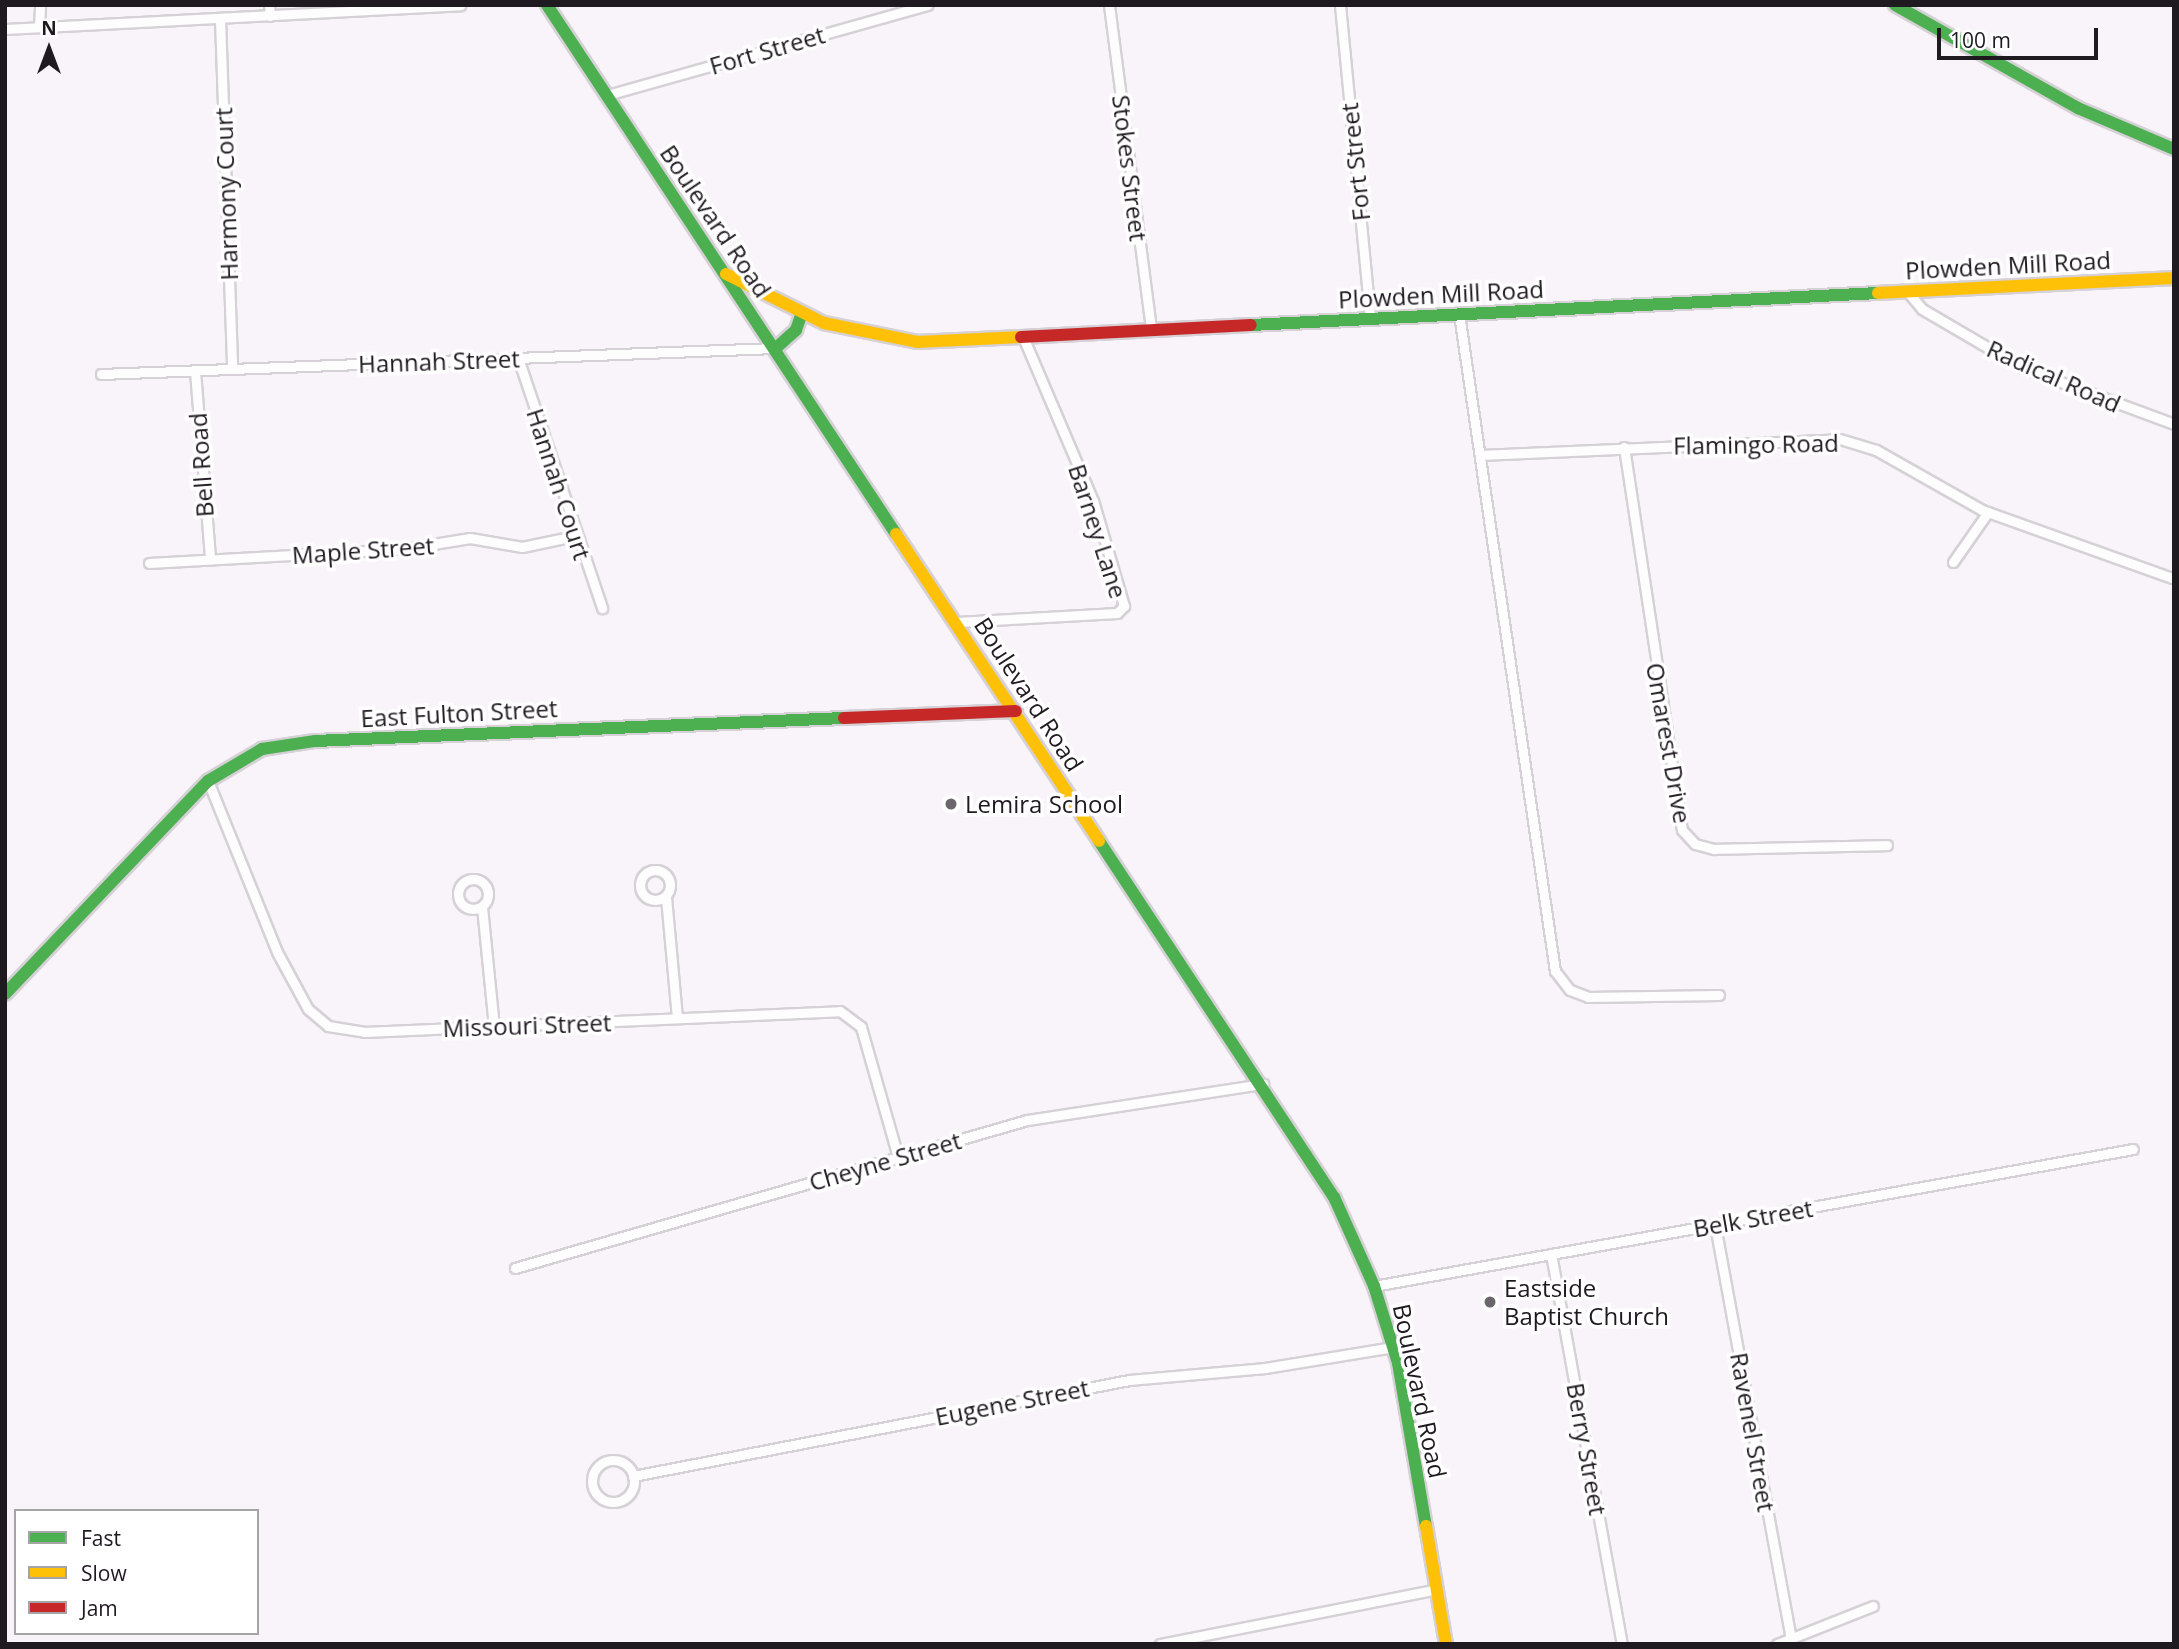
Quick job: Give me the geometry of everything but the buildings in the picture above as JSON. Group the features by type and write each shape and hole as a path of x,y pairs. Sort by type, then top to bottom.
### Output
{"street":[{"path":"39,27 40,5"},
{"path":"269,5 270,16"},
{"path":"5,29 460,5"},
{"name":"Boulevard Road","path":"547,5 1263,1084 1334,1197 1374,1286 1393,1347 1446,1644"},
{"name":"Fort Street","path":"607,95 928,5"},
{"name":"Stokes Street","path":"1109,5 1151,330"},
{"name":"Fort Street","path":"1340,5 1370,318"},
{"path":"1895,5 2078,108 2174,149"},
{"name":"Harmony Court","path":"220,19 232,369"},
{"name":"Plowden Mill Road","path":"726,274 802,313 890,341 1023,337 2174,278"},
{"name":"Radical Road","path":"1907,291 1922,309 2023,368 2174,424"},
{"path":"776,348 796,330 802,313"},
{"path":"1459,314 1557,975 1588,997 1719,995"},
{"name":"Barney Lane","path":"957,622 1117,613 1124,606 1093,501 1023,337"},
{"name":"Hannah Street","path":"102,374 776,348"},
{"name":"Hannah Court","path":"518,358 574,536 602,608"},
{"name":"Bell Road","path":"195,370 209,559"},
{"name":"Flamingo Road","path":"1479,455 1840,439 1876,450 1988,512 2172,578"},
{"name":"Omarest Drive","path":"1624,447 1682,830 1695,844 1714,849 1887,845"},
{"path":"1953,562 1988,512"},
{"name":"Maple Street","path":"149,562 470,538 522,547 574,536"},
{"name":"East Fulton Street","path":"5,993 208,781 245,755 291,743 1016,711"},
{"name":"Missouri Street","path":"208,781 276,952 322,1023 364,1032 677,1018 850,1014 866,1042 898,1157"},
{"path":"666,897 677,1018"},
{"path":"482,906 494,1027"},
{"name":"Cheyne Street","path":"515,1268 1027,1120 1263,1084"},
{"name":"Belk Street","path":"1374,1286 2133,1149"},
{"name":"Ravenel Street","path":"1716,1225 1791,1638"},
{"name":"Berry Street","path":"1551,1254 1622,1644"},
{"name":"Eugene Street","path":"633,1476 1129,1380 1265,1368 1393,1347"},
{"path":"607,1461 622,1462 633,1476 631,1492 619,1501 599,1498 592,1485 595,1470 607,1461"},
{"path":"1160,1644 1437,1589"},
{"path":"1777,1644 1873,1606"}],"traffic: fast":[{"path":"547,5 896,534"},
{"path":"1895,5 2078,108 2174,149"},
{"path":"1251,325 1878,293"},
{"path":"776,348 796,330 802,313"},
{"path":"5,994 208,781 262,749 315,741 844,718"},
{"path":"1099,841 1334,1197 1374,1286 1398,1363 1426,1526"}],"traffic: slow":[{"path":"726,274 824,323 917,342 1021,337"},
{"path":"1878,293 2174,278"},
{"path":"896,534 1099,841"},
{"path":"1426,1526 1446,1644"}],"traffic: jam":[{"path":"1021,337 1251,325"},
{"path":"844,718 1016,711"}],"place":[{"name":"Lemira School","path":"951,804"},
{"name":"Eastside Baptist Church","path":"1490,1302"}]}
